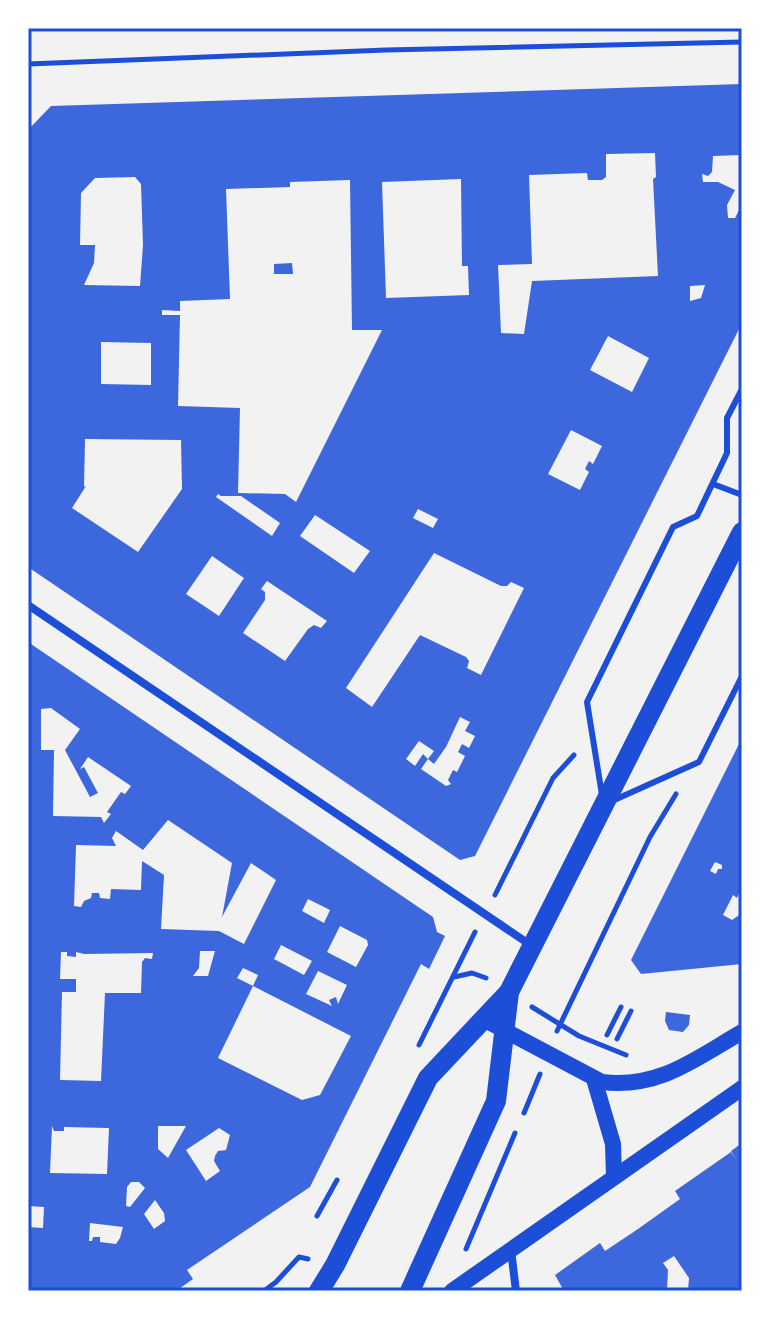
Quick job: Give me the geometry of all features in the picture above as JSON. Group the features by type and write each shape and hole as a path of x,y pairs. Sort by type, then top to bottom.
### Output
{"main road":[{"path":"319,1291 428,1078 509,992 742,532"},
{"path":"410,1291 496,1101 509,992"},
{"path":"483,1019 594,1079 620,1085 645,1082 679,1070 742,1032"},
{"path":"594,1079 613,1144 614,1177"},
{"path":"452,1291 742,1088"}],"street":[{"path":"28,605 533,946"},
{"path":"511,1250 516,1291"}],"lane":[{"path":"742,389 727,418 727,453 713,484 697,516 673,527 587,702 604,804 699,762 742,676"},
{"path":"713,484 742,495"}],"path":[{"path":"28,64 371,50 742,42"},
{"path":"500,885 553,778 592,734"},
{"path":"560,1024 650,837 699,762"},
{"path":"607,1035 621,1007"},
{"path":"617,1039 631,1011"},
{"path":"465,1249 532,1094"},
{"path":"317,1216 337,1180"},
{"path":"264,1291 299,1257"}],"building":[{"path":"742,84 742,155 713,156 712,172 708,176 702,174 703,182 718,182 735,190 727,205 728,218 735,218 742,204 742,323 475,856 460,860 28,567 28,130 51,106","holes":["655,153 656,177 653,179 658,276 532,281 524,334 501,333 498,265 532,264 529,175 587,173 588,180 606,177 606,154","135,177 141,184 143,245 140,286 84,285 94,263 95,245 80,245 81,193 95,178","461,179 462,266 468,266 469,295 386,298 382,182","350,180 352,330 382,330 296,502 285,494 238,493 240,408 178,406 180,315 162,315 162,310 180,311 180,301 230,299 226,189 290,187 290,182","705,285 701,298 690,301 690,286","608,336 649,358 632,392 590,370","101,342 151,343 151,385 101,384","571,430 602,446 593,464 589,461 585,469 589,472 580,490 548,474","85,439 181,440 182,489 138,552 72,508 86,486","218,494 241,496 280,523 272,536 216,497","418,509 438,519 433,528 413,518","315,515 370,551 354,573 300,536","434,553 501,586 511,582 524,588 481,675 467,668 469,661 420,635 372,707 346,688","212,556 244,578 219,616 186,594","267,581 327,621 321,628 314,625 308,629 285,661 243,633 265,600 265,592 261,589","460,717 470,722 465,731 475,736 469,748 462,744 458,752 465,756 457,772 453,770 448,780 451,784 446,786 421,769 428,759 434,764","419,741 434,751 428,759 423,754 415,766 406,759"]},
{"path":"292,263 293,274 274,274 274,264"},
{"path":"28,642 433,917 437,932 445,936 429,969 421,964 310,1187 187,1270 193,1279 176,1291 28,1290 28,1227 43,1228 44,1207 28,1206","holes":["51,708 80,729 65,750 90,797 98,793 84,767 80,769 88,757 131,786 125,794 121,792 107,812 111,814 104,823 101,817 53,816 54,750 41,750 41,709","168,820 232,863 222,917 251,863 276,880 244,944 219,931 161,929 164,875 142,861 141,890 111,889 110,899 92,893 81,907 74,906 76,845 116,846 112,838 116,831 143,850","308,899 330,910 324,923 302,911","340,926 367,940 368,945 356,967 327,952","281,945 312,961 304,975 274,959","200,951 215,951 208,976 193,976 199,968","61,952 76,957 76,952 153,953 152,959 145,958 142,962 141,993 105,993 101,1081 60,1080 62,992 76,992 76,979 60,979","243,968 258,975 253,986 237,978","318,971 347,985 338,1004 336,997 329,1000 332,1006 306,994","253,986 351,1036 320,1095 302,1100 218,1058","52,1126 54,1131 64,1131 64,1127 109,1128 107,1174 50,1173","158,1126 186,1126 168,1158 158,1149","219,1128 230,1135 226,1150 218,1151 215,1156 214,1161 220,1171 206,1181 186,1150","131,1182 139,1182 145,1188 130,1207 126,1206 127,1187","155,1200 164,1213 165,1221 154,1229 144,1214","90,1223 123,1227 116,1244 100,1242 100,1237 89,1241"]},
{"path":"742,738 742,887 737,898 733,895 723,915 732,920 742,913 742,964 641,974 631,960","holes":["715,862 722,865 716,874 710,871"]},
{"path":"666,1012 690,1015 689,1025 683,1032 669,1030 665,1021"},
{"path":"742,1143 742,1291 688,1291 689,1278 674,1256 663,1263 668,1270 667,1291 564,1291 555,1275 600,1243 605,1251 638,1229 680,1199 675,1191 731,1152 736,1160 731,1151"}]}
